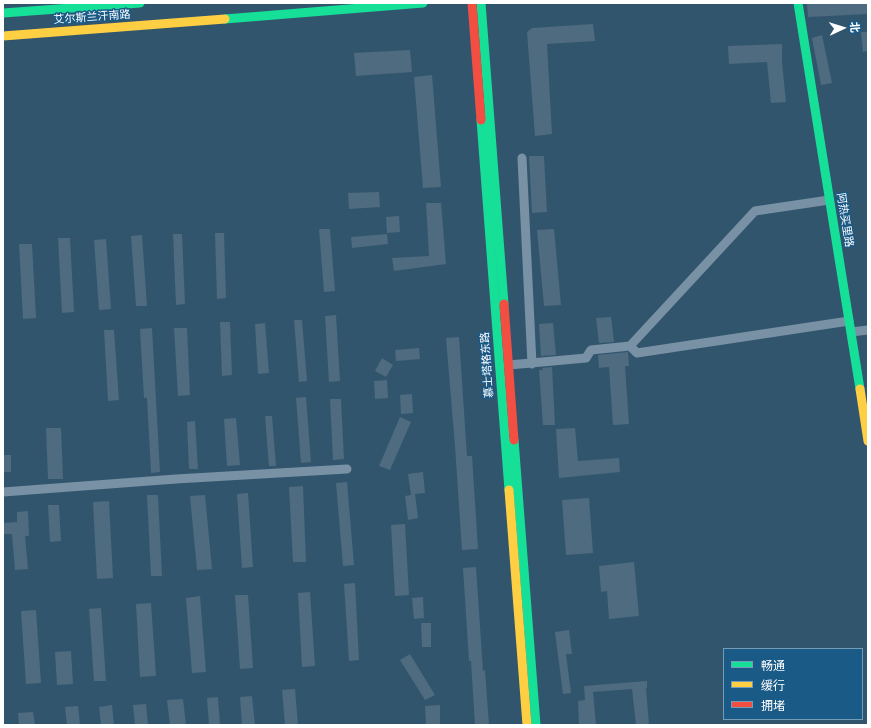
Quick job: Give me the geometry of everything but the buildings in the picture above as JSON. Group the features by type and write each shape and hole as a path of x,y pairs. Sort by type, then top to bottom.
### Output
{"main road":[{"name":"艾尔斯兰汗南路","path":"3,13 140,3"},
{"name":"艾尔斯兰汗南路","path":"3,36 423,3"},
{"name":"慕士塔格东路","path":"472,3 527,725"},
{"name":"慕士塔格东路","path":"481,3 536,725"},
{"name":"阿热买里路","path":"798,3 868,441"}],"street":[{"path":"522,158 532,364"},
{"path":"509,365 586,358 591,350 630,346 755,211 829,200"},
{"path":"630,346 637,353 849,321"},
{"path":"850,332 868,330"},
{"path":"3,492 176,479 347,469"}],"traffic: fast":[{"path":"3,13 140,3"},
{"path":"225,19 423,3"},
{"path":"481,3 504,304"},
{"path":"798,3 860,389"},
{"path":"481,120 509,490"},
{"path":"514,440 536,725"}],"traffic: slow":[{"path":"3,36 225,19"},
{"path":"860,389 868,441"},
{"path":"509,490 527,725"}],"traffic: jam":[{"path":"472,3 481,120"},
{"path":"504,304 514,440"}]}
